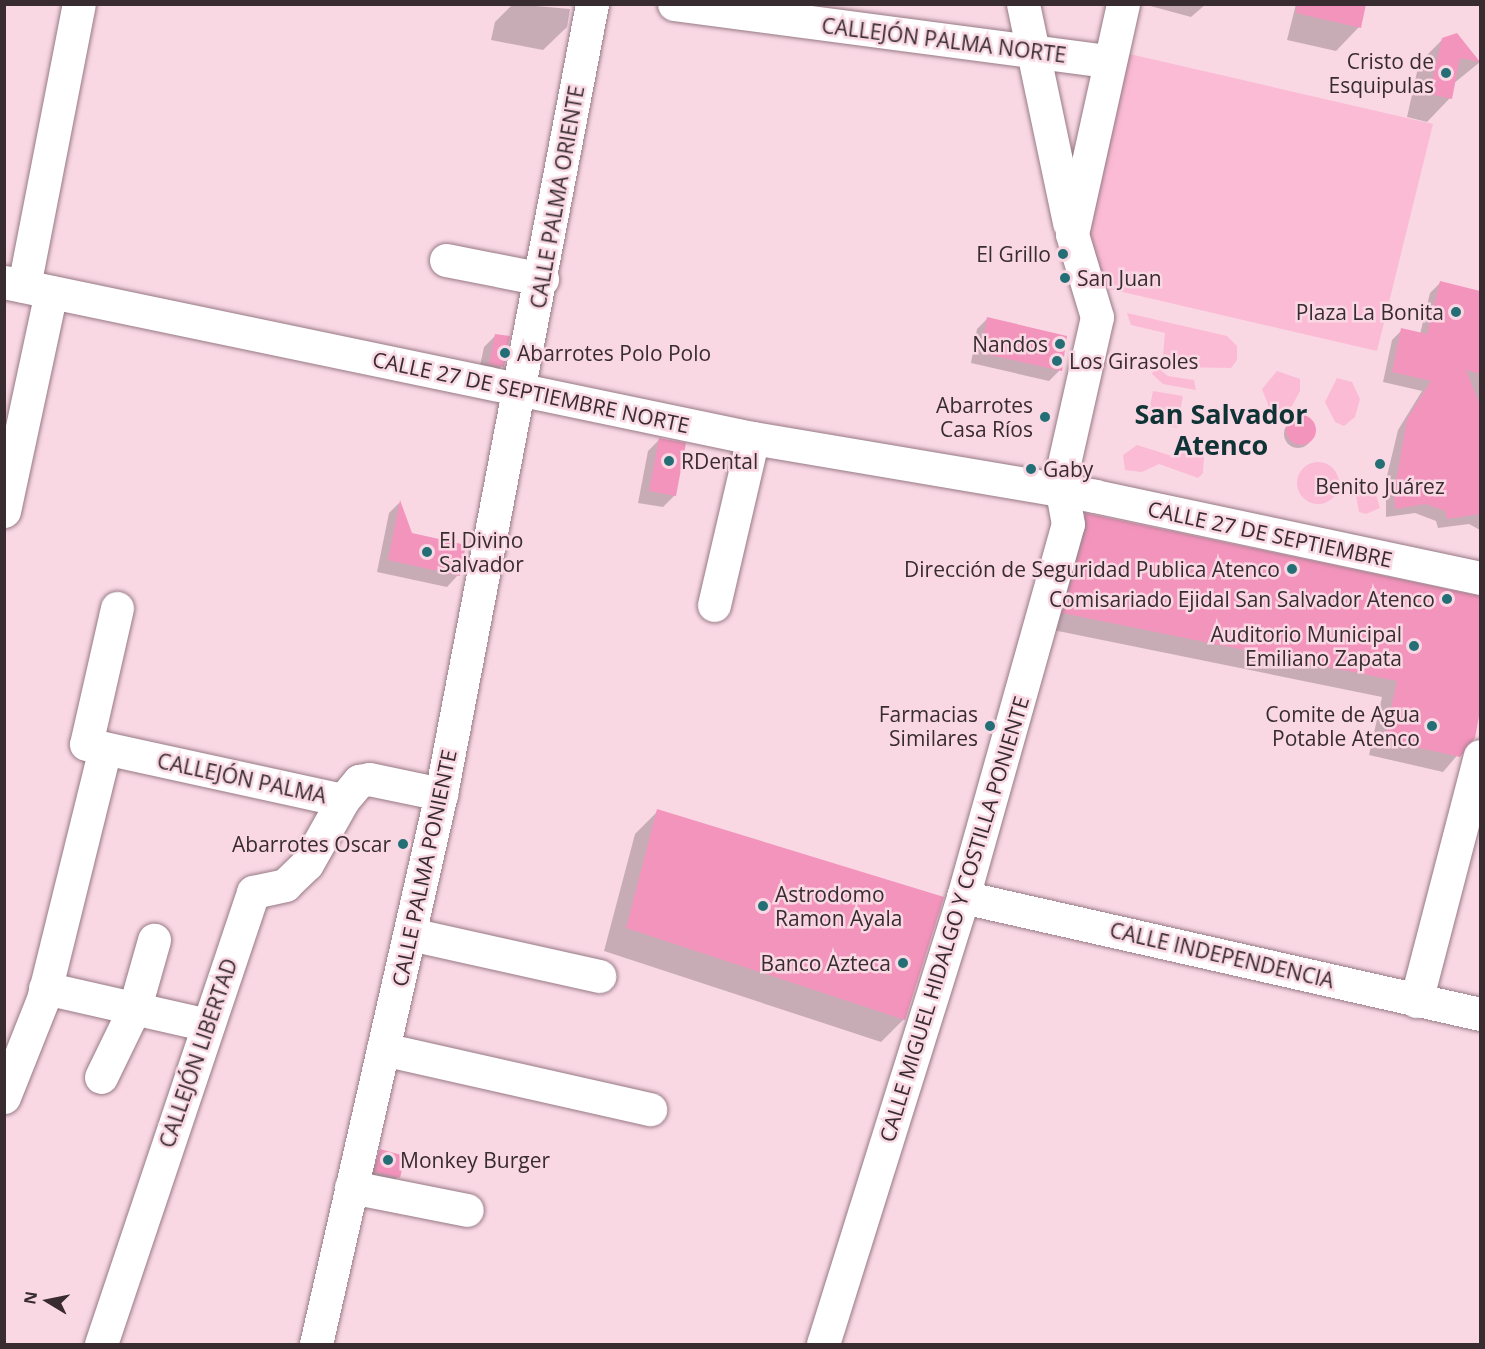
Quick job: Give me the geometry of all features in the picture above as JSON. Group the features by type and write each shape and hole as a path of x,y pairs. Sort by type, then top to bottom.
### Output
{"street":[{"path":"4,512 27,286 79,4"},
{"name":"CALLE PALMA ORIENTE","path":"523,390 592,4"},
{"name":"CALLEJÓN PALMA NORTE","path":"674,4 1032,53 1108,61"},
{"path":"1023,4 1072,234 1097,317 1060,492"},
{"path":"1072,234 1108,61 1123,4"},
{"path":"446,260 542,279"},
{"name":"CALLE 27 DE SEPTIEMBRE NORTE","path":"27,286 753,438 1060,492"},
{"name":"CALLE PALMA PONIENTE","path":"316,1344 441,794 523,390"},
{"path":"714,605 753,438"},
{"name":"CALLE 27 DE SEPTIEMBRE","path":"1060,492 1480,578"},
{"name":"CALLE MIGUEL HIDALGO Y COSTILLA PONIENTE","path":"823,1344 963,897 1068,524 1060,492"},
{"path":"9,1078 45,988 105,749 86,744 117,608"},
{"name":"CALLEJÓN PALMA","path":"105,749 343,800 359,781 369,779 441,794"},
{"path":"1416,1001 1480,756"},
{"name":"CALLEJÓN LIBERTAD","path":"101,1344 253,891 285,885 307,864 343,800"},
{"name":"CALLE INDEPENDENCIA","path":"963,897 1480,1014"},
{"path":"410,934 598,976"},
{"path":"101,1077 135,1007 154,940"},
{"path":"45,988 208,1025"},
{"path":"382,1049 650,1109"},
{"path":"351,1187 467,1210"}],"shaded area":[{"path":"1121,52 1433,124 1377,351 1097,286 1080,233"},
{"path":"1127,313 1227,336 1237,346 1237,360 1231,368 1176,367 1163,355 1165,333 1131,325"},
{"path":"1155,366 1168,376 1194,380 1196,390 1163,384 1152,374"},
{"path":"1277,371 1300,379 1300,391 1292,406 1272,415 1262,389"},
{"path":"1337,378 1352,382 1360,399 1355,417 1344,426 1335,422 1325,402"},
{"path":"1153,391 1183,396 1177,428 1147,421"},
{"path":"1137,445 1175,457 1190,449 1204,457 1203,473 1198,478 1159,464 1142,472 1125,470 1123,455"},
{"path":"1318,462 1333,468 1339,483 1333,498 1318,504 1303,498 1297,483 1303,468"},
{"path":"1372,482 1380,508 1366,514 1359,512 1356,496 1363,483"}],"building":[{"path":"1297,4 1366,4 1361,28 1296,13"},
{"name":"Cristo de Esquipulas","path":"1457,33 1480,62 1460,58 1452,99 1429,94 1442,38"},
{"path":"1440,281 1480,291 1480,374 1466,370 1480,405 1480,514 1447,519 1445,511 1426,504 1395,509 1394,494 1407,419 1431,381 1392,372 1401,328 1427,334"},
{"path":"987,317 1067,336 1062,371 981,353"},
{"path":"495,334 510,336 504,367 489,364"},
{"path":"1301,415 1307,416 1315,424 1315,436 1307,444 1301,445 1295,444 1287,436 1286,430 1287,424 1295,416"},
{"name":"RDental","path":"659,438 686,443 676,496 649,491"},
{"name":"El Divino Salvador","path":"400,500 412,533 466,545 460,576 388,560"},
{"path":"1085,513 1480,596 1480,711 1475,738 1460,757 1384,740 1397,681 1062,613 1086,529"},
{"name":"Astrodomo Ramon Ayala","path":"657,809 944,897 905,1020 626,928"},
{"name":"Monkey Burger","path":"380,1149 405,1156 400,1178 374,1172"}],"place":[{"name":"Cristo de Esquipulas","path":"1446,73"},
{"name":"El Grillo","path":"1063,254"},
{"name":"San Juan","path":"1065,278"},
{"name":"Plaza La Bonita","path":"1456,312"},
{"name":"Nandos","path":"1060,344"},
{"name":"Abarrotes Polo Polo","path":"505,353"},
{"name":"Los Girasoles","path":"1057,361"},
{"name":"Abarrotes Casa Ríos","path":"1045,417"},
{"name":"RDental","path":"669,461"},
{"name":"Benito Juárez","path":"1380,464"},
{"name":"Gaby","path":"1031,469"},
{"name":"El Divino Salvador","path":"427,552"},
{"name":"Dirección de Seguridad Publica Atenco","path":"1292,569"},
{"name":"Comisariado Ejidal San Salvador Atenco","path":"1447,599"},
{"name":"Auditorio Municipal Emiliano Zapata","path":"1414,646"},
{"name":"Farmacias Similares","path":"990,726"},
{"name":"Comite de Agua Potable Atenco","path":"1432,726"},
{"name":"Abarrotes Oscar","path":"403,844"},
{"name":"Astrodomo Ramon Ayala","path":"763,906"},
{"name":"Banco Azteca","path":"903,963"},
{"name":"Monkey Burger","path":"388,1160"}],"district":[{"name":"San Salvador Atenco","path":"1221,428"}]}
